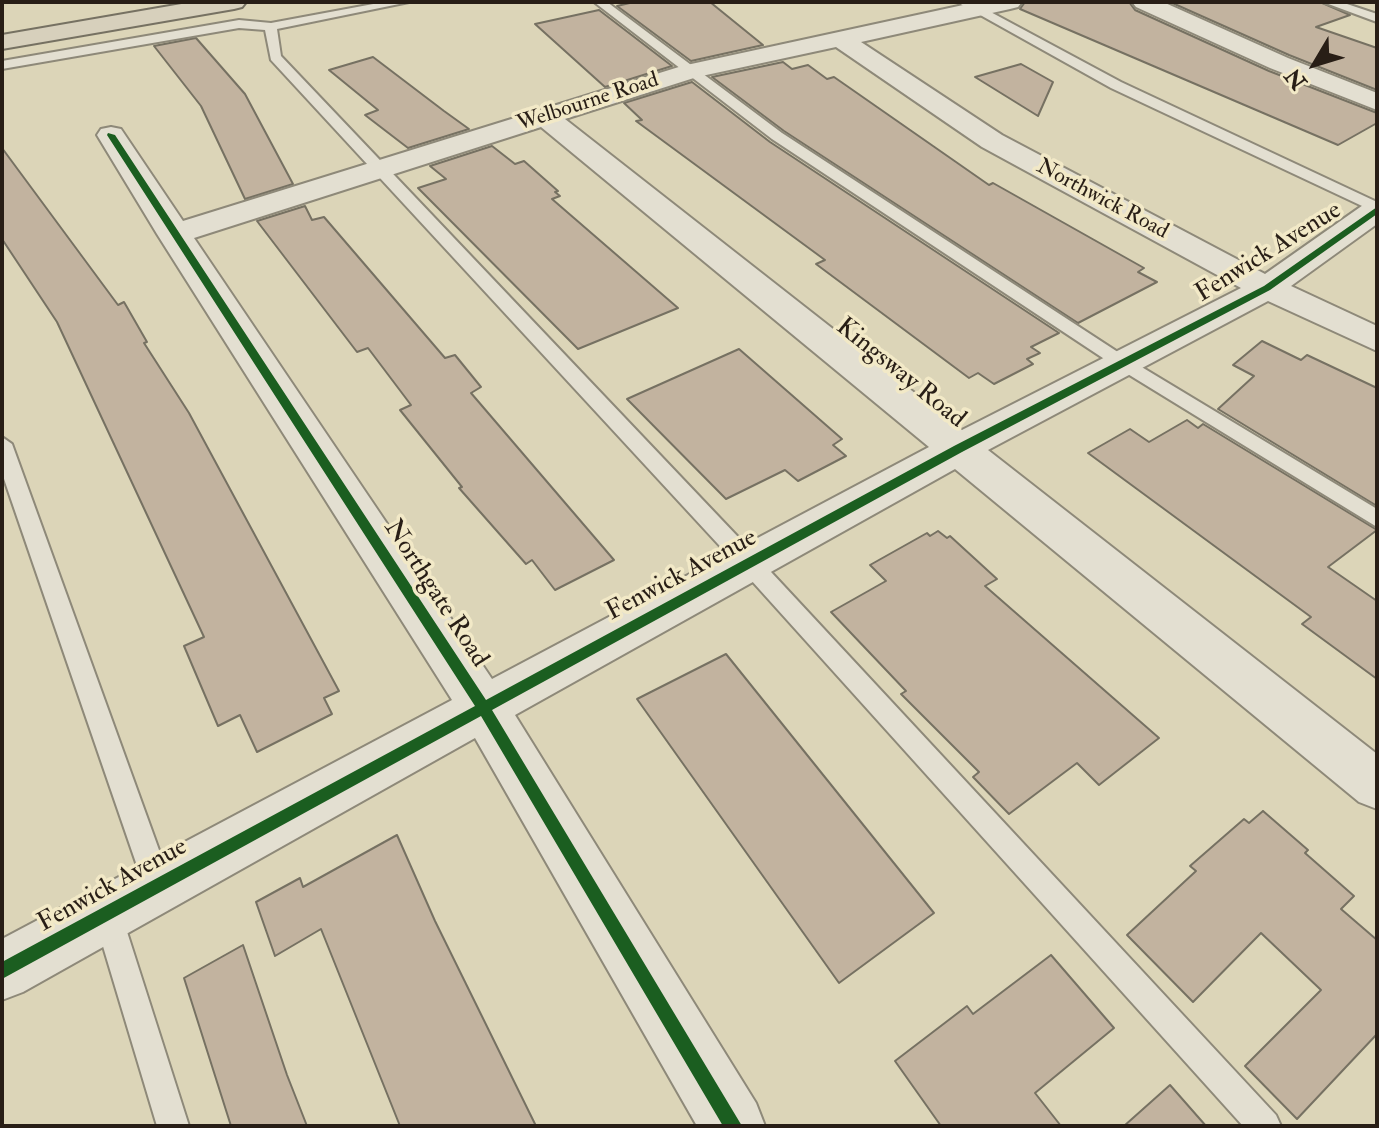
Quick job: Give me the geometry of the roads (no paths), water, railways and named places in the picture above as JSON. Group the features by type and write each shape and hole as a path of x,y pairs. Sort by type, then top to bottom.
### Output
{"main road":[{"path":"2,42 234,2"}],"street":[{"name":"Welbourne Road","path":"173,234 691,71 840,39 970,6 1010,2"},
{"path":"1144,2 1279,63 1377,102"},
{"name":"Northwick Road","path":"840,39 992,141 1267,288 1377,340"},
{"name":"Kingsway Road","path":"545,117 1377,785"},
{"name":"Northgate Road","path":"111,135 483,707 733,1126"},
{"name":"Fenwick Avenue","path":"2,971 958,449 1267,288 1377,209"}],"lane":[{"path":"2,65 239,24 271,27 403,2"},
{"path":"600,2 777,136 1124,364 1377,519"},
{"path":"1329,2 1377,18"},
{"path":"970,6 1116,85 1377,209"},
{"path":"271,27 275,57 750,564 1265,1126"},
{"path":"2,444 158,886"},
{"path":"107,913 173,1126"}]}
